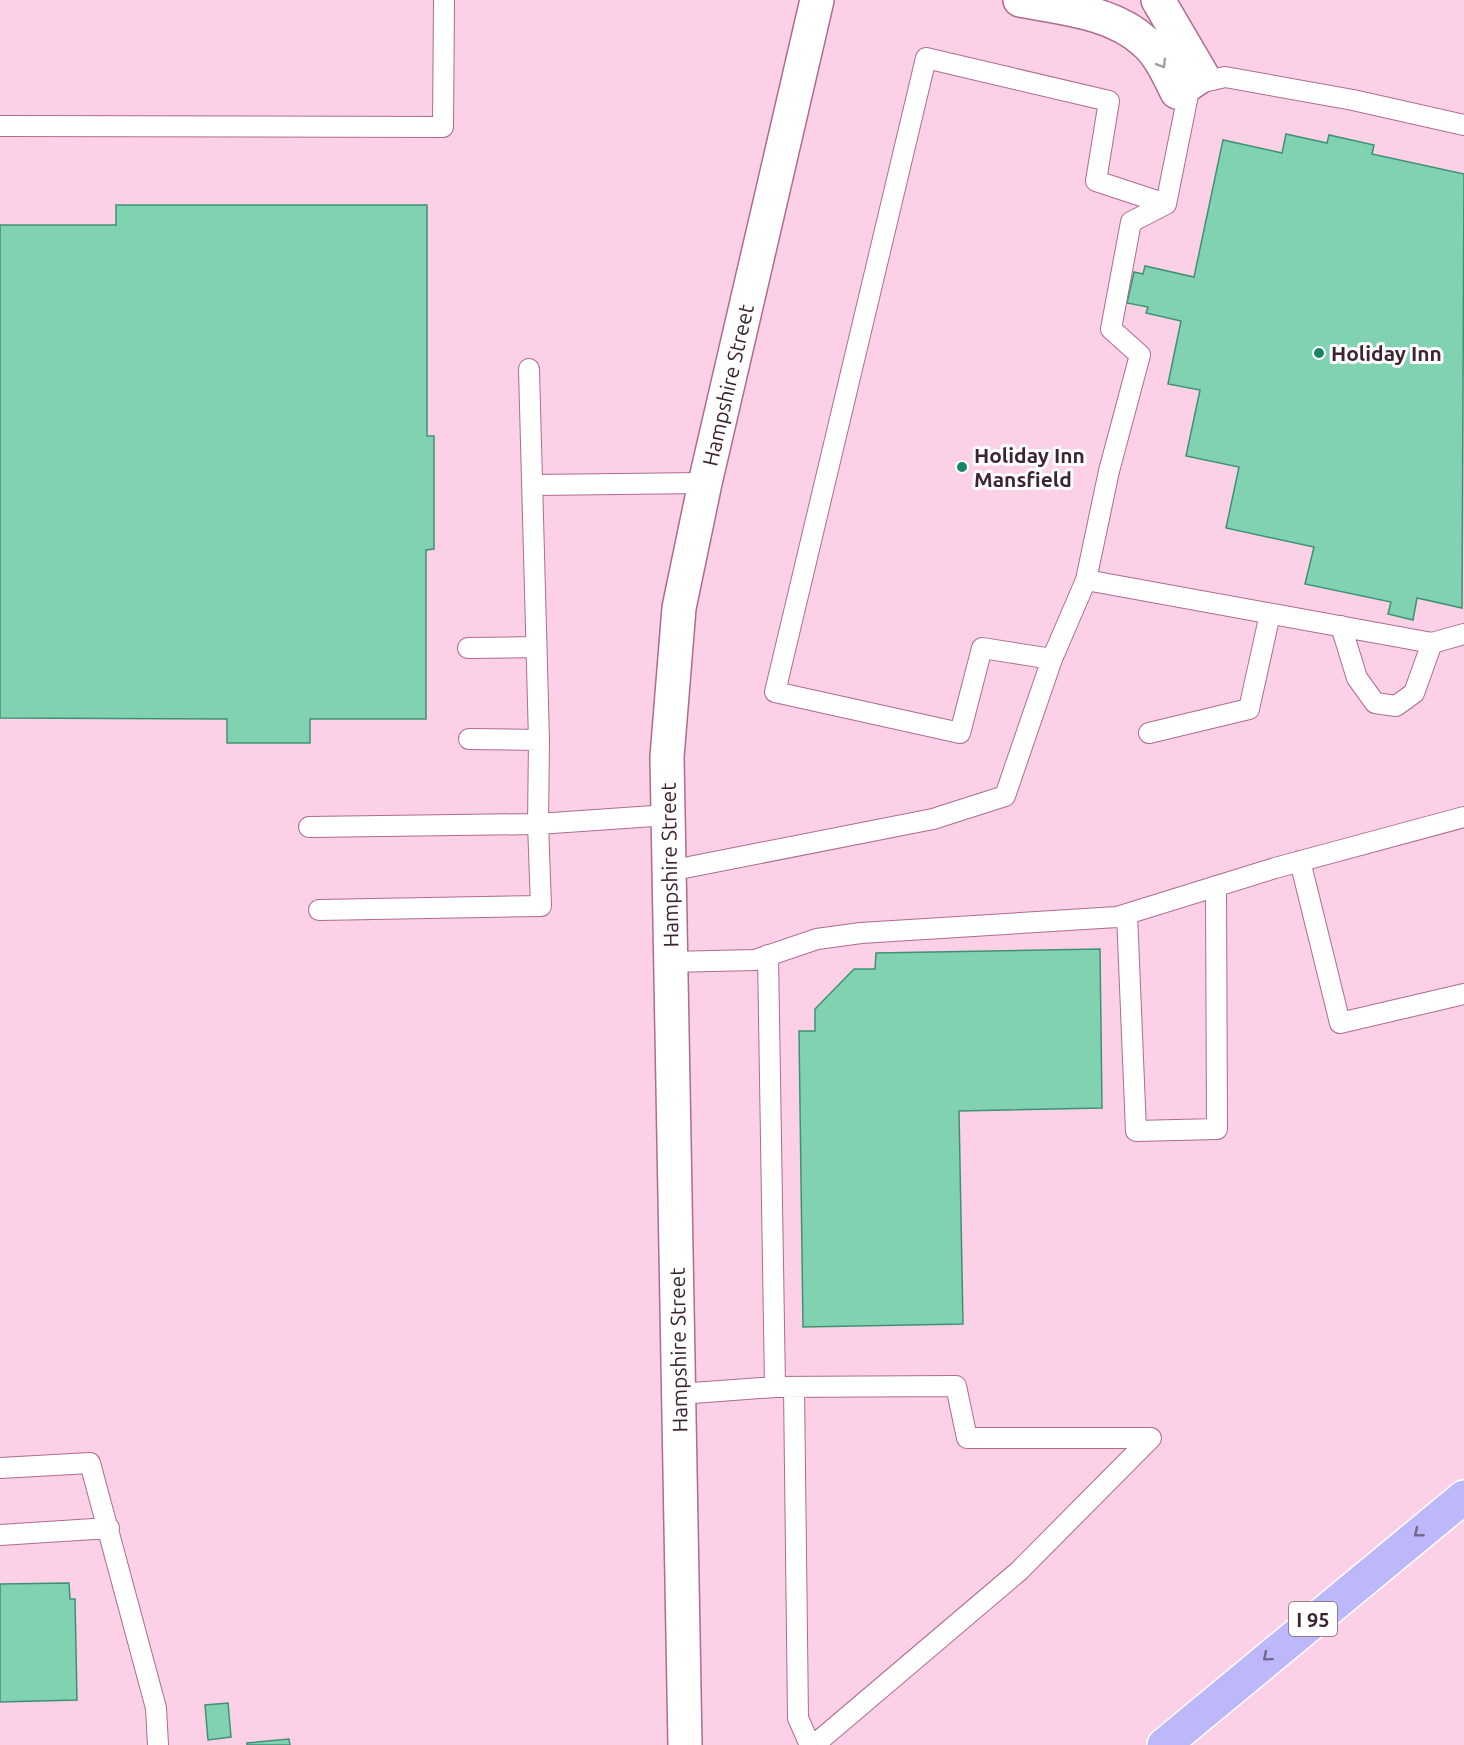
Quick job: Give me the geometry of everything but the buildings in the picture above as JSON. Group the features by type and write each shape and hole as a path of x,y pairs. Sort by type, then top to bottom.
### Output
{"highway":[{"name":"I 95","path":"1164,1745 1464,1497"}],"street":[{"name":"Hampshire Street","path":"685,1745 668,815 668,757 679,608 705,483 817,0"},
{"path":"1020,0 1072,9 1121,24 1146,42 1162,62 1177,92 1202,75 1158,0"},
{"path":"1121,24 1146,0"}],"lane":[{"path":"0,126 443,127 444,0"},
{"path":"1052,659 982,648 960,733 775,692 926,58 1109,101 1096,181 1166,204"},
{"path":"1166,204 1190,85 1225,77 1353,100 1464,125"},
{"path":"669,871 933,819 1005,796 1052,659 1086,580 1109,471 1140,356 1111,329 1131,222 1166,204"},
{"path":"319,910 541,906 529,369"},
{"path":"533,485 705,483"},
{"path":"1086,580 1432,643 1464,634"},
{"path":"1149,733 1249,709 1270,614"},
{"path":"1341,626 1357,678 1375,703 1396,706 1414,693 1432,643"},
{"path":"468,648 536,647"},
{"path":"469,739 539,740"},
{"path":"309,827 538,824 668,815"},
{"path":"671,962 755,960 817,939 861,933 1117,917 1300,861 1464,817"},
{"path":"1300,861 1340,1023 1464,994"},
{"path":"1127,914 1136,1131 1217,1129 1216,886"},
{"path":"679,1394 785,1387 956,1386 966,1438 1151,1438 1019,1571 812,1745 798,1719 785,1387 768,956"},
{"path":"0,1468 90,1463 156,1708 158,1745"},
{"path":"0,1535 109,1528"}],"place":[{"name":"Holiday Inn","path":"1319,353"},
{"name":"Holiday Inn Mansfield","path":"962,467"}]}
